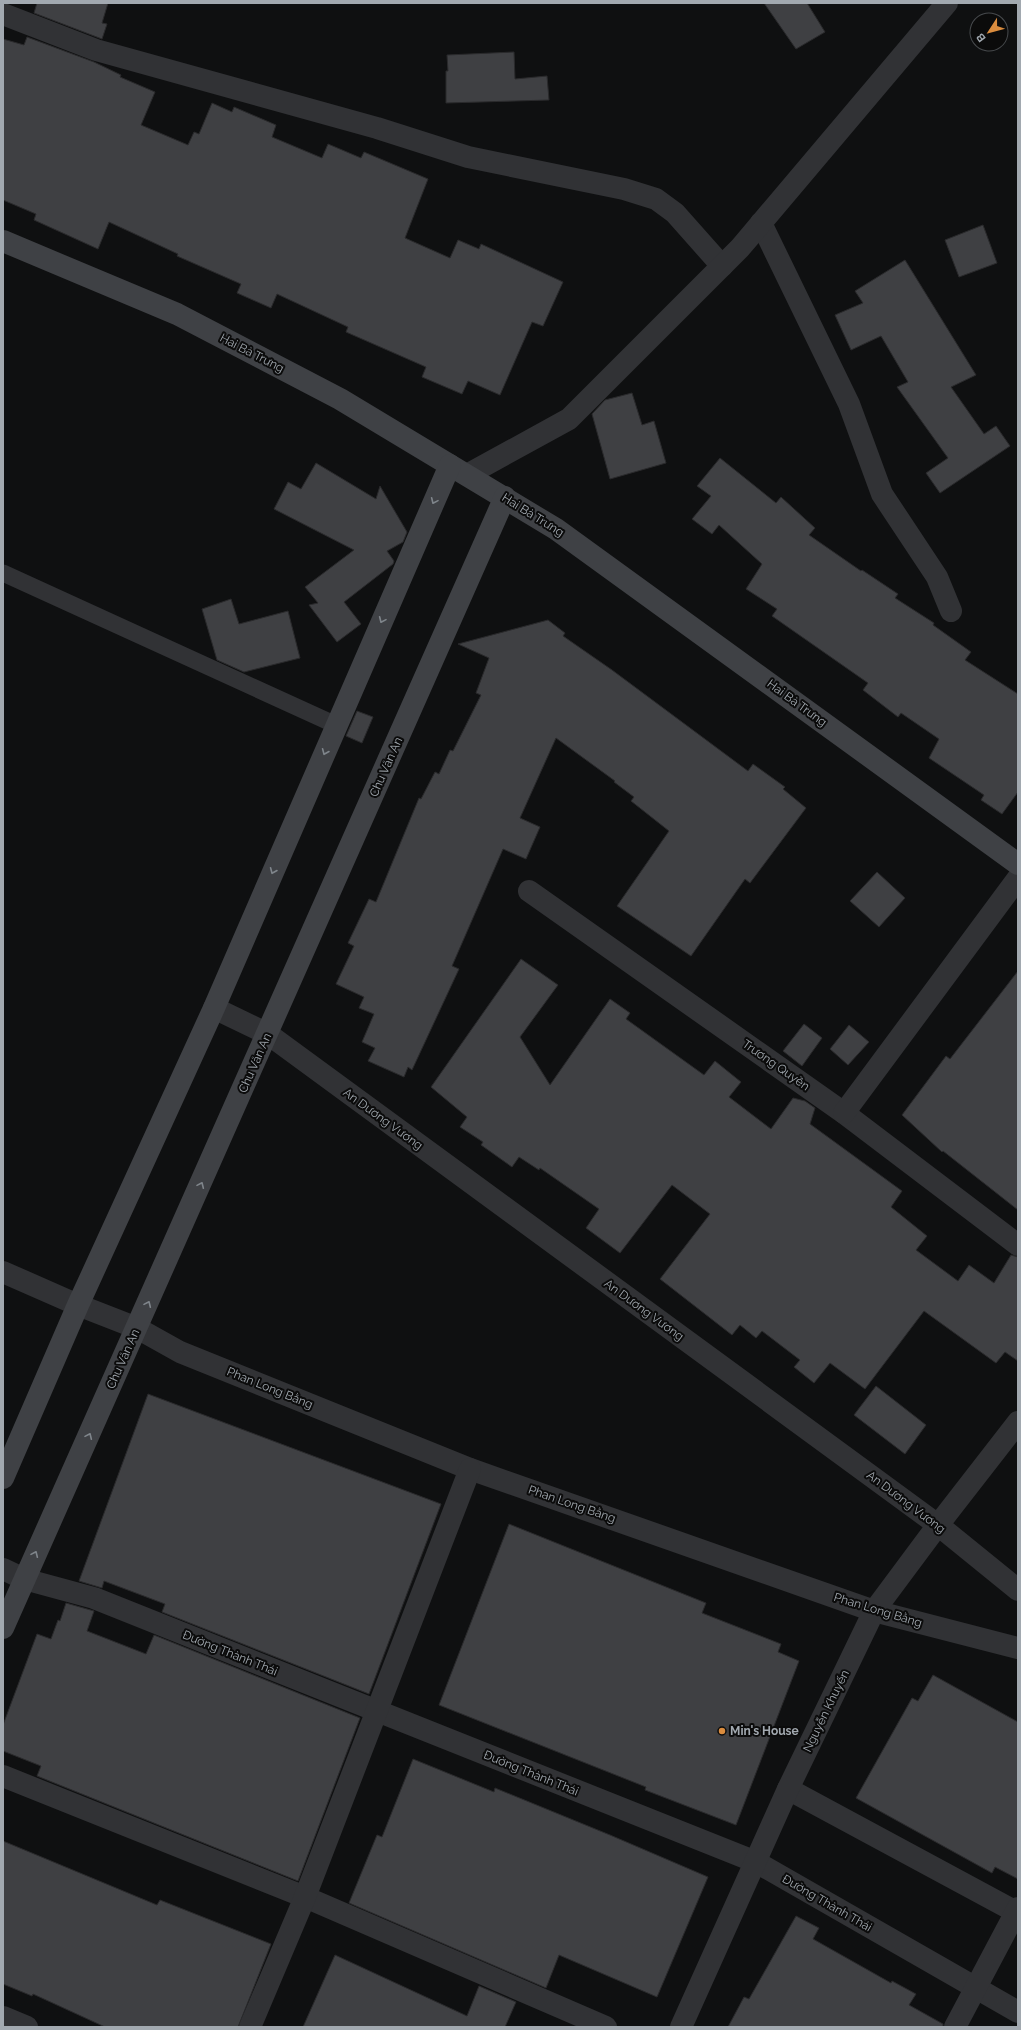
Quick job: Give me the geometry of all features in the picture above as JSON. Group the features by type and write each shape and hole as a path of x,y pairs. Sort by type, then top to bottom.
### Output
{"main road":[{"name":"Hai Bà Trưng","path":"3,242 177,314 340,399 505,497 556,529 1018,864"},
{"path":"3,1478 78,1305 214,1008 336,725 458,470"},
{"name":"Chu Văn An","path":"3,1628 268,1034 505,497"}],"street":[{"path":"458,470 568,419 740,248 947,3"},
{"path":"3,14 96,50 377,128 468,157 624,189 656,199 675,213 722,266"},
{"path":"761,223 849,404 882,494 937,576 951,611"},
{"path":"844,1113 1018,878"},
{"name":"Trương Quyền","path":"529,891 844,1113 1018,1245"},
{"name":"An Dương Vương","path":"214,1008 268,1034 938,1525 1018,1590"},
{"name":"Phan Long Bằng","path":"3,1272 78,1305 137,1328 180,1352 470,1469 874,1611 1018,1648"},
{"name":"Nguyễn Khuyến","path":"681,2027 788,1789 874,1611 938,1525 1018,1422"},
{"path":"250,2027 306,1897 470,1469"},
{"name":"Đường Thành Thái","path":"3,1569 24,1579 94,1598 756,1862 1018,2012"},
{"path":"3,1776 306,1897 606,2027"},
{"path":"788,1789 1017,1911 975,1987 955,2027"},
{"path":"3,2017 27,2027"}],"lane":[{"path":"3,573 336,725"}],"building":[{"path":"37,3 108,3 102,23 107,24 102,39 34,13"},
{"path":"764,3 807,3 825,32 796,49"},
{"path":"27,37 94,62 121,75 120,77 155,92 141,125 188,145 194,132 199,134 212,103 232,112 234,107 276,125 272,137 322,158 328,144 361,158 364,152 428,179 405,238 450,258 458,240 479,249 481,244 563,282 543,326 532,322 500,395 468,381 462,394 422,377 426,367 346,332 348,327 277,294 271,308 237,293 241,284 177,256 178,254 109,222 98,249 34,220 36,214 3,200 3,39 24,45"},
{"path":"514,52 515,79 547,76 549,100 446,103 446,71 448,71 447,55"},
{"path":"983,225 997,263 959,277 945,240"},
{"path":"905,260 976,375 951,387 984,434 996,426 1010,446 940,493 926,473 948,458 897,387 908,382 881,336 851,350 835,315 863,303 855,291"},
{"path":"632,393 642,425 654,421 666,463 610,479 592,414 605,400"},
{"path":"720,458 776,503 781,497 815,528 809,535 861,571 862,570 898,594 895,598 934,623 933,625 971,652 965,660 1018,694 1018,792 1002,814 981,800 984,795 929,758 939,739 901,713 898,717 863,690 868,683 772,616 777,609 746,589 762,564 719,525 712,534 692,519 711,496 697,486"},
{"path":"316,463 376,499 380,486 407,532 403,542 387,551 394,561 393,564 344,602 361,624 337,642 309,605 318,603 305,587 354,550 274,509 288,482 301,489"},
{"path":"231,599 239,624 288,611 300,658 244,672 217,660 202,609"},
{"path":"548,620 565,633 563,636 612,670 748,771 753,764 785,787 783,789 806,808 750,883 745,879 691,956 617,906 669,831 631,801 634,797 614,782 615,781 556,738 520,818 540,827 526,859 503,849 452,966 459,969 412,1070 408,1067 404,1077 368,1061 375,1048 362,1042 374,1014 359,1008 364,997 336,984 354,946 348,943 369,899 376,902 419,798 421,799 435,772 439,774 450,750 453,751 481,695 476,693 489,658 458,644"},
{"path":"357,711 373,717 362,743 346,736"},
{"path":"877,872 905,898 879,927 850,901"},
{"path":"521,959 558,985 520,1037 550,1085 610,999 630,1013 626,1019 704,1075 715,1061 741,1082 729,1097 771,1129 793,1098 805,1101 815,1108 810,1124 902,1191 891,1207 927,1236 916,1250 958,1281 969,1265 994,1283 1011,1255 1018,1257 1018,1361 1005,1352 996,1363 924,1311 865,1389 830,1363 814,1383 794,1367 800,1360 762,1331 756,1338 740,1325 732,1335 660,1279 710,1214 672,1185 620,1253 586,1228 599,1209 540,1168 539,1170 519,1157 512,1167 481,1145 483,1142 460,1127 467,1117 431,1087"},
{"path":"1018,971 1018,1210 943,1151 942,1152 902,1115 946,1056 950,1059"},
{"path":"804,1024 822,1038 802,1066 783,1051"},
{"path":"849,1025 869,1042 848,1065 830,1049"},
{"path":"876,1386 926,1425 905,1454 854,1415"},
{"path":"148,1394 441,1504 369,1694 162,1612 165,1604 104,1581 102,1588 79,1581"},
{"path":"509,1524 706,1603 702,1613 781,1644 778,1652 799,1661 736,1825 645,1790 646,1787 439,1705"},
{"path":"66,1603 94,1611 87,1631 146,1654 154,1635 360,1718 298,1881 37,1776 41,1766 3,1751 3,1725 37,1634 51,1639 58,1620 60,1621"},
{"path":"933,1675 1018,1722 1018,1879 995,1867 992,1873 856,1798 912,1698 918,1701"},
{"path":"413,1759 494,1792 495,1788 708,1877 657,1997 559,1955 546,1988 349,1903 377,1835 382,1837"},
{"path":"3,1841 157,1905 160,1900 271,1944 238,2027 105,2027 33,1994 32,1996 3,1984"},
{"path":"796,1916 819,1928 813,1939 891,1983 892,1981 916,1994 909,2005 943,2024 943,2027 728,2027 744,1997 749,1999"},
{"path":"335,1955 467,2016 479,1986 516,2002 505,2027 303,2027"}],"place":[{"name":"Min's House","path":"722,1731"}]}
